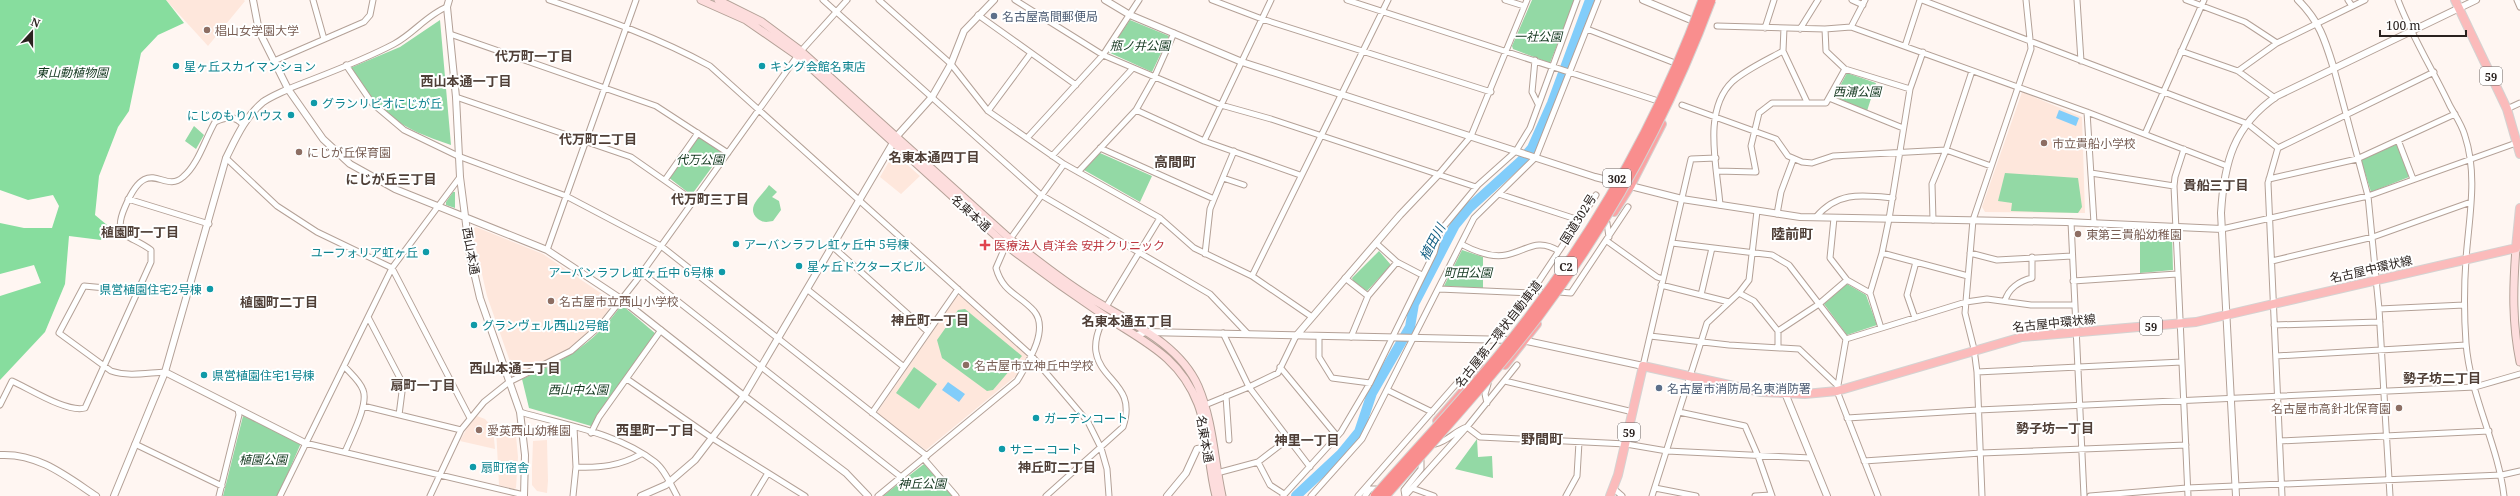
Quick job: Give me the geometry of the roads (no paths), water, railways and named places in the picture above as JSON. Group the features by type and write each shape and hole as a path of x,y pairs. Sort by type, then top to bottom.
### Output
{"highway":[{"name":"国道302号","path":"1371,496 1376,493 1507,340 1538,290 1569,256 1615,182 1658,101 1675,63 1699,0"},
{"name":"名古屋第二環状自動車道","path":"1376,493 1499,355 1562,272 1633,156 1675,69 1703,0"},
{"name":"名古屋第二環状自動車道","path":"1385,496 1505,359 1582,253 1619,193 1660,119 1682,72 1711,0"},
{"name":"国道302号","path":"1390,496 1526,340 1607,223 1631,185 1680,85 1715,0"}],"main road":[{"name":"名東本通","path":"701,0 746,20 800,53"},
{"name":"名東本通","path":"718,0 762,22 800,53 1042,273 1104,316 1137,335 1175,364 1197,402 1222,496"},
{"name":"59","path":"2455,0 2507,109 2519,142 2520,154"},
{"path":"2520,208 2518,247 2512,295 2514,325 2520,362"},
{"name":"名東本通","path":"1008,242 1146,332 1167,348 1186,368 1197,385 1205,405 1216,496"},
{"name":"名古屋中環状線","path":"1643,366 1761,392 1784,394 1837,388 2022,337 2182,324 2272,305 2518,247"},
{"name":"59","path":"1612,493 1626,444 1643,366"}],"street":[{"path":"253,0 259,31 288,89 323,139 350,164 377,181 547,250 621,298 744,396 846,473 868,496"},
{"path":"312,0 324,39"},
{"path":"274,61 364,22 370,15 374,0"},
{"path":"114,496 165,372 209,224 226,158 244,125 264,101 288,89 394,44 414,32 435,12 446,7 449,0"},
{"path":"549,0 626,26 674,46 710,66 1032,355 1088,422 1100,448 1107,469 1109,496"},
{"path":"547,250 636,0"},
{"path":"823,0 1041,195 1140,251 1210,294 1248,334"},
{"path":"430,496 461,430 484,402 509,382 571,351 602,324 642,273 800,53 847,0"},
{"path":"879,0 951,64 988,110 1064,164 1160,218 1194,248 1252,276 1312,316"},
{"path":"641,496 669,482 695,460 744,396 860,202 895,139 932,97 951,64 961,35 978,15 994,0"},
{"path":"1015,0 1103,55 1154,78 1221,105 1476,187"},
{"path":"1105,0 1130,15 1242,62 1615,182 1682,199 1777,214 1816,218 2071,222 2222,229 2368,196 2470,158 2519,142"},
{"path":"1027,138 1103,55 1139,0"},
{"path":"1212,0 1262,19 1490,92"},
{"path":"1204,142 1271,0"},
{"path":"1347,0 1507,52 1554,65 1658,101"},
{"path":"1252,276 1300,175 1388,0"},
{"path":"1505,0 1524,6"},
{"path":"1205,405 1278,373 1296,336 1312,316 1471,136 1507,52 1527,0"},
{"path":"1258,462 1270,485 1283,495 1337,436 1370,383 1394,338 1422,275 1434,253 1440,231 1476,187 1517,151 1530,128 1577,0"},
{"path":"1311,496 1362,439 1474,218 1535,157 1598,0"},
{"path":"1643,0 1691,20"},
{"path":"1765,28 1774,0"},
{"path":"1800,28 1818,0"},
{"path":"1851,27 1864,2 1852,0"},
{"path":"1905,46 1921,0 2248,124 2278,148"},
{"path":"1982,496 1977,372 1974,349 1965,313 1970,253 1973,220 2031,49 2028,40 2026,0"},
{"path":"2077,0 2081,61"},
{"path":"2186,0 2245,22 2277,44"},
{"path":"2145,134 2162,92 2204,0"},
{"path":"2298,0 2318,24 2334,68 2345,116 2368,196 2377,280 2390,496"},
{"path":"2348,0 2352,6"},
{"path":"2238,71 2277,44 2365,0"},
{"path":"2398,0 2410,32 2434,72 2465,134 2473,179 2466,259 2464,305 2466,345 2475,387 2502,475 2504,496"},
{"path":"2236,496 2222,229 2223,178 2230,154 2258,109 2275,98 2476,0"},
{"path":"2517,0 2520,6"},
{"name":"西山本通","path":"446,7 456,97 460,177 470,255 480,298 520,412 525,455 526,496"},
{"path":"978,15 1076,85"},
{"path":"1717,26 1825,29 1851,27 2087,112 2227,166"},
{"path":"1784,28 1783,51 1807,102"},
{"path":"1587,29 1675,63"},
{"path":"1825,29 1826,51 1846,69 1910,89"},
{"path":"450,34 656,106 728,153"},
{"path":"1078,172 1136,110 1154,78 1174,34"},
{"path":"1720,205 1713,118 1723,92 1734,81 1783,51"},
{"path":"2181,51 2238,71 2275,98"},
{"path":"1881,328 1870,293 1882,253 1889,219 1910,89 1923,52"},
{"path":"988,110 1031,53"},
{"path":"1535,60 1532,92 1538,104"},
{"path":"346,65 369,100 395,124 458,156 566,196 661,246 926,457 956,496"},
{"path":"1052,156 1133,68"},
{"path":"1717,171 1756,172 1751,146 1759,113 1772,103 1826,103 1846,69"},
{"path":"1932,220 1932,184 1946,150 1972,71"},
{"path":"2282,496 2276,356 2272,305 2269,179 2278,148 2434,72"},
{"path":"456,97 631,157 694,201"},
{"path":"1829,98 1903,128"},
{"path":"2507,109 2520,103"},
{"path":"1682,105 1713,118 1755,129 1776,139 1793,160 1812,163 1833,156 1946,150 1991,166"},
{"path":"1136,110 1204,142 1234,151 1300,175"},
{"path":"2087,112 2094,223"},
{"path":"2269,179 2357,159 2455,114"},
{"path":"0,405 12,381 67,407 77,410 85,408 103,365 138,291 152,255 151,250 122,233 119,228 119,221 128,199 139,182 147,178 173,182 182,179 190,171 215,122 230,117 240,120 244,125"},
{"path":"665,180 698,133"},
{"path":"2398,140 2413,179"},
{"path":"1100,148 1214,199"},
{"path":"2184,149 2174,177 2174,186 2177,227 2177,274 2182,324 2182,362 2188,496"},
{"path":"1205,254 1210,208 1234,151"},
{"path":"226,158 277,206 317,232 392,268 470,418"},
{"path":"1137,335 1146,332 1526,340 1643,366 1691,159 1716,158"},
{"path":"1777,214 1781,192 1793,160"},
{"path":"878,496 1017,381 1032,355 1039,328 1035,312 1001,284 996,268 1008,242 1064,164"},
{"path":"2091,173 2174,186"},
{"path":"280,496 305,442 392,268 460,177"},
{"path":"1223,178 1244,185"},
{"path":"1499,194 1579,220"},
{"path":"1439,289 1531,293 1538,290 1560,251 1596,195"},
{"path":"1816,218 1824,208 1854,195 1893,198"},
{"path":"128,199 209,224"},
{"path":"2272,261 2373,237 2471,202"},
{"path":"1559,292 1571,292 1608,239 1628,207"},
{"path":"1652,496 1707,323 1739,293 1749,280 1757,211"},
{"path":"1106,307 1160,218"},
{"path":"1834,218 1830,258 1848,280 1870,293"},
{"path":"2071,222 2084,496"},
{"path":"1607,223 1608,239 1657,277 1663,278"},
{"path":"1376,243 1397,262 1422,275"},
{"path":"1672,243 1752,254 1772,255 1789,265 1846,339 1837,388"},
{"path":"1461,244 1476,252 1505,255 1540,244 1560,251"},
{"path":"833,247 928,332"},
{"path":"1701,295 1712,248"},
{"path":"1882,253 1968,276"},
{"path":"1970,253 1997,260 2072,256"},
{"path":"2006,301 2008,293 2023,280 2032,278 2032,257"},
{"path":"1352,337 1368,296 1397,262"},
{"path":"1915,318 1907,295 1916,262"},
{"path":"642,273 901,477"},
{"path":"2073,281 2177,274"},
{"path":"1345,278 1368,296"},
{"path":"1778,331 1819,304 1848,280"},
{"path":"1661,285 1729,302"},
{"path":"138,291 84,286 59,333 111,370 128,375 165,372 305,442 526,496"},
{"path":"872,413 958,289"},
{"path":"808,290 904,367"},
{"path":"1739,293 1754,301 1778,331 1778,348"},
{"path":"1846,339 1966,302 1987,299 2031,305 2074,305"},
{"path":"2379,309 2464,305"},
{"path":"1048,495 1123,427 1127,416 1124,395 1098,359 1096,351 1098,332 1104,316"},
{"path":"368,317 403,384 398,415"},
{"path":"2274,325 2380,322"},
{"path":"591,432 661,330"},
{"path":"1223,333 1249,387 1310,467"},
{"path":"1319,336 1319,357 1332,378 1370,383"},
{"path":"1650,336 1701,340 1729,345 1799,349 1837,388 1847,418 1878,496"},
{"path":"2276,356 2466,345"},
{"path":"1358,496 1478,360"},
{"path":"1977,372 2078,369 2182,362"},
{"path":"1405,496 1467,427 1517,365"},
{"path":"344,366 364,390 363,406 345,452"},
{"path":"1280,367 1337,436"},
{"path":"1847,418 1978,410 2475,387 2520,374"},
{"path":"627,379 712,438 805,496"},
{"path":"1505,381 1633,412"},
{"path":"1487,402 1485,394 1488,384"},
{"path":"1387,390 1432,412"},
{"path":"1784,394 1827,496"},
{"path":"1226,396 1229,440"},
{"path":"363,406 461,430"},
{"path":"219,496 239,415 238,409"},
{"path":"520,412 591,432 632,448 656,463 669,482 676,496"},
{"path":"1679,412 1745,426 1772,495 1755,496"},
{"path":"1467,427 1480,436 1626,444 1667,451 1812,458"},
{"path":"1435,444 1445,442 1458,430 1467,427"},
{"path":"573,496 576,467 574,428"},
{"path":"2280,441 2489,431"},
{"path":"1217,473 1258,462 1288,439"},
{"path":"1566,496 1578,476 1579,442"},
{"path":"135,444 222,486"},
{"path":"1864,461 1981,453 2186,445"},
{"path":"1167,496 1186,473 1197,449 1210,448"},
{"path":"576,467 604,468 620,464 641,454"},
{"path":"0,455 34,458 56,469 96,496"},
{"path":"1405,496 1404,490 1421,469 1421,461"},
{"path":"2090,496 2188,488 2236,488 2502,475 2520,471"},
{"path":"754,496 768,473"},
{"path":"1412,488 1434,496"},
{"path":"1655,488 1696,496"},
{"path":"1365,496 1370,489 1376,493"},
{"path":"1612,493 1622,496"}],"water":[{"path":"2059,110 2079,118 2076,126 2056,118"},
{"path":"948,382 965,394 959,402 942,390"}],"waterway":[{"name":"植田川","path":"1296,496 1341,454 1359,432 1372,393 1410,327 1414,304 1455,225 1469,208 1521,161 1532,148 1552,103 1590,0"}],"place":[{"name":"名古屋高間郵便局","path":"994,16"},
{"name":"椙山女学園大学","path":"207,30"},
{"name":"星ヶ丘スカイマンション","path":"176,66"},
{"name":"キング会館名東店","path":"762,66"},
{"name":"グランリビオにじが丘","path":"314,103"},
{"name":"にじのもりハウス","path":"291,115"},
{"name":"市立貴船小学校","path":"2044,143"},
{"name":"にじが丘保育園","path":"299,152"},
{"name":"東第三貴船幼稚園","path":"2078,234"},
{"name":"アーバンラフレ虹ヶ丘中 5号棟","path":"736,244"},
{"name":"医療法人貞洋会 安井クリニック","path":"985,245"},
{"name":"ユーフォリア虹ヶ丘","path":"426,252"},
{"name":"星ヶ丘ドクターズビル","path":"799,266"},
{"name":"アーバンラフレ虹ヶ丘中 6号棟","path":"722,272"},
{"name":"県営植園住宅2号棟","path":"210,289"},
{"name":"名古屋市立西山小学校","path":"551,301"},
{"name":"グランヴェル西山2号館","path":"474,325"},
{"name":"名古屋市立神丘中学校","path":"966,365"},
{"name":"県営植園住宅1号棟","path":"204,375"},
{"name":"名古屋市消防局名東消防署","path":"1659,388"},
{"name":"名古屋市高針北保育園","path":"2399,408"},
{"name":"ガーデンコート","path":"1036,418"},
{"name":"愛英西山幼稚園","path":"479,430"},
{"name":"サニーコート","path":"1002,449"},
{"name":"扇町宿舎","path":"473,467"}],"district":[{"name":"代万町一丁目","path":"534,56"},
{"name":"西山本通一丁目","path":"466,81"},
{"name":"代万町二丁目","path":"598,139"},
{"name":"名東本通四丁目","path":"934,157"},
{"name":"高間町","path":"1175,161"},
{"name":"にじが丘三丁目","path":"391,179"},
{"name":"貴船三丁目","path":"2216,185"},
{"name":"代万町三丁目","path":"710,199"},
{"name":"植園町一丁目","path":"140,232"},
{"name":"陸前町","path":"1792,233"},
{"name":"植園町二丁目","path":"279,302"},
{"name":"神丘町一丁目","path":"930,320"},
{"name":"名東本通五丁目","path":"1127,321"},
{"name":"西山本通二丁目","path":"515,368"},
{"name":"勢子坊二丁目","path":"2442,378"},
{"name":"扇町一丁目","path":"423,385"},
{"name":"勢子坊一丁目","path":"2055,428"},
{"name":"西里町一丁目","path":"655,430"},
{"name":"野間町","path":"1542,438"},
{"name":"神里一丁目","path":"1307,440"},
{"name":"神丘町二丁目","path":"1057,467"}],"park label":[{"name":"一社公園","path":"1538,36"},
{"name":"瓶ノ井公園","path":"1140,45"},
{"name":"東山動植物園","path":"72,72"},
{"name":"西浦公園","path":"1857,91"},
{"name":"代万公園","path":"700,159"},
{"name":"町田公園","path":"1468,272"},
{"name":"西山中公園","path":"578,389"},
{"name":"植園公園","path":"263,459"},
{"name":"神丘公園","path":"922,483"}]}
